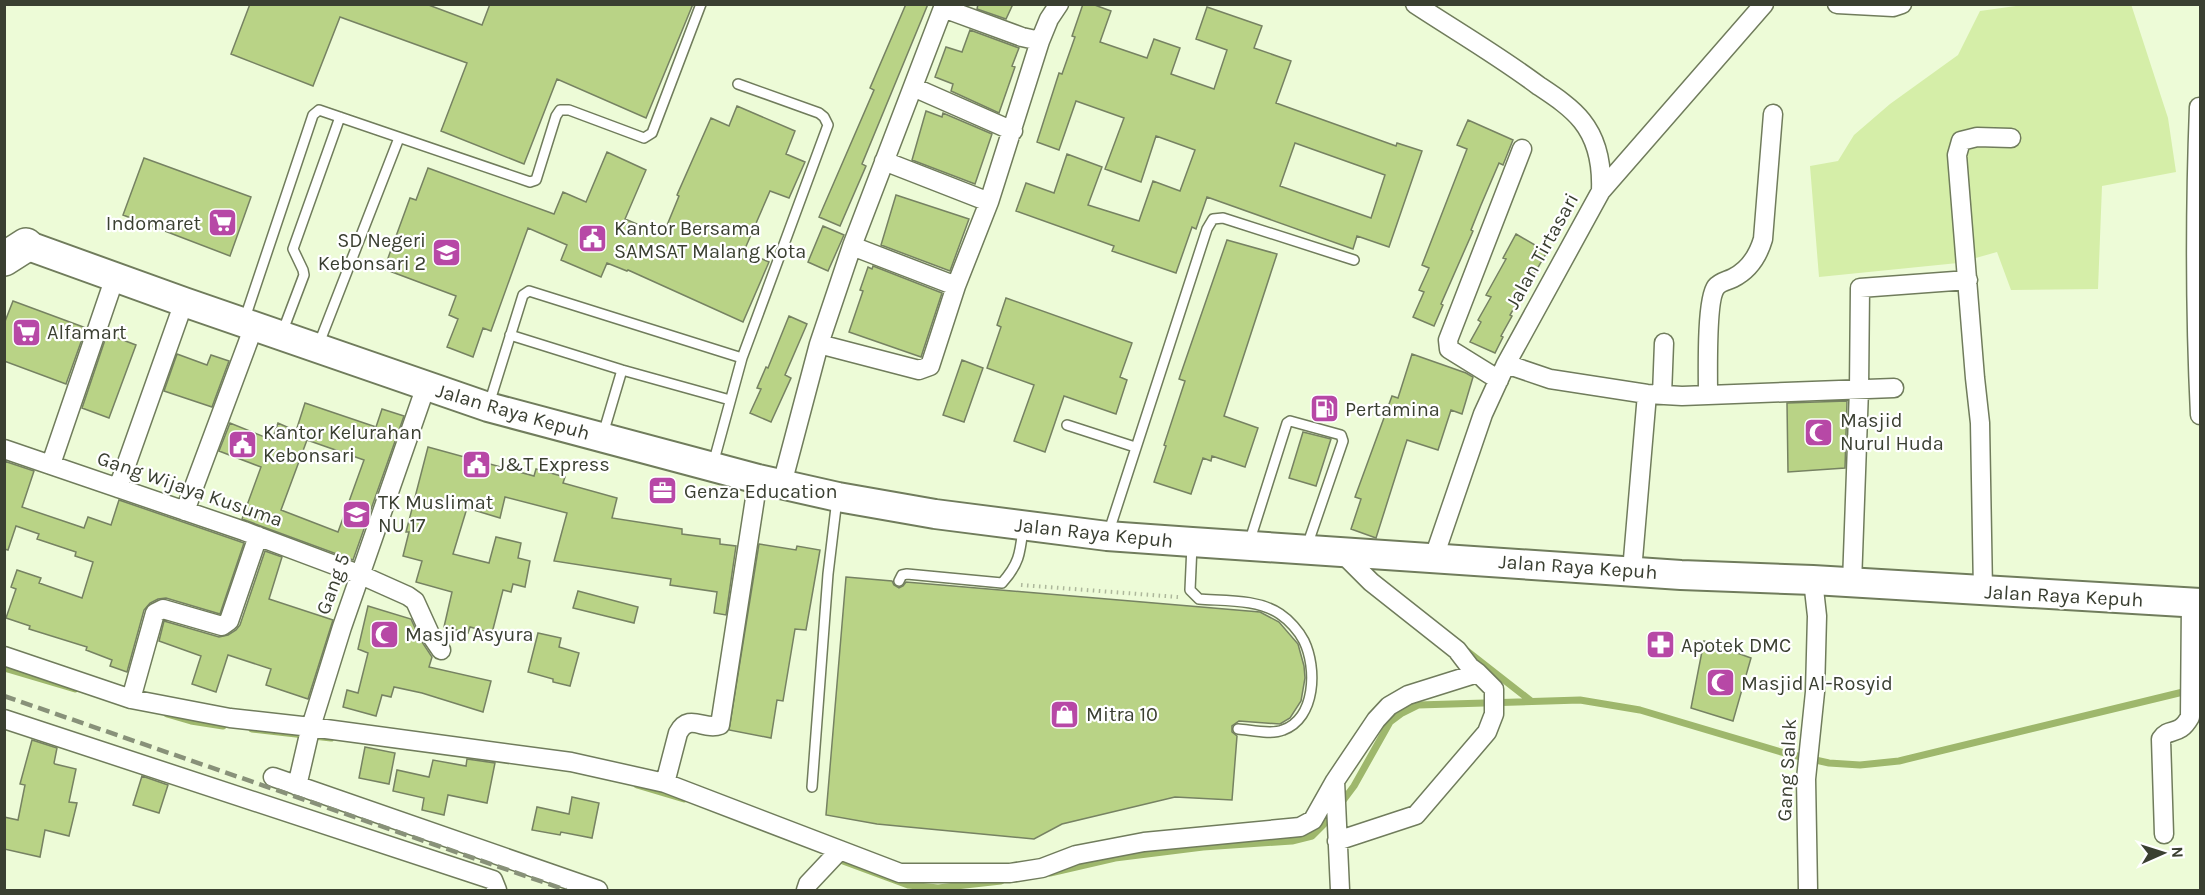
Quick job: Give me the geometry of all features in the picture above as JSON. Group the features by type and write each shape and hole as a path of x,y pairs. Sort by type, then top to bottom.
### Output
{"main road":[{"name":"Jalan Raya Kepuh","path":"12,247 115,277 488,406 770,482 935,514 1107,536 1192,542 1632,571 2196,603"}],"street":[{"path":"819,344 919,370 930,366 956,286 989,202 1040,41 1059,4"},
{"name":"Jalan Tirtasari","path":"1414,4 1526,76 1559,100 1582,121 1594,142 1599,159 1601,191 1502,372 1483,414 1434,557"},
{"path":"1601,191 1764,4"},
{"path":"1837,4 1893,7 1902,4"},
{"path":"665,783 678,733 682,726 690,722 714,727 720,725 770,482 852,246 945,6 1022,37 1040,41"},
{"path":"913,87 1013,131"},
{"path":"2199,107 2195,196 2200,415"},
{"path":"1708,395 1710,314 1715,288 1743,273 1759,253 1763,239 1773,114"},
{"path":"1983,591 1980,423 1957,155 1961,141 1977,137 2012,138"},
{"path":"1522,149 1448,340 1449,349 1457,355 1502,372 1655,395 1894,388"},
{"path":"884,161 989,202"},
{"path":"852,246 956,286"},
{"path":"51,464 115,277"},
{"path":"1852,583 1860,288 1968,280"},
{"path":"118,488 184,302"},
{"path":"185,511 249,324"},
{"path":"1632,571 1664,343"},
{"name":"Gang 5","path":"297,786 309,733 342,627 426,386"},
{"name":"Gang Wijaya Kusuma","path":"4,449 258,536 361,574 415,601 441,650"},
{"path":"131,699 155,613 162,609 222,626 226,625 258,536"},
{"path":"1337,835 1416,815 1487,732 1494,714 1494,693 1489,683 1470,667 1457,650 1371,582 1341,552"},
{"name":"Gang Salak","path":"1808,891 1806,779 1817,616 1813,580"},
{"path":"2164,834 2161,739 2167,733 2178,732 2184,728 2190,717 2190,677 2196,603"},
{"path":"4,656 131,699 309,733 571,762 665,783 835,855 900,873 1010,873 1042,868 1076,855 1144,842 1300,827 1312,820 1376,720 1389,706 1408,695 1478,673"},
{"path":"4,719 493,880 497,891"},
{"path":"273,777 598,891"},
{"path":"1335,781 1340,891"},
{"path":"806,891 808,884 835,855"}],"lane":[{"path":"249,324 313,115 319,110 530,182 536,180 556,116 560,110 569,110 644,138 652,133 701,4"},
{"path":"712,467 742,358 828,125 819,113 738,84"},
{"path":"281,335 304,276 293,249 340,117"},
{"path":"317,348 399,138"},
{"path":"1107,536 1206,229 1213,219 1223,218 1354,260"},
{"path":"488,406 523,295 529,291 742,358"},
{"path":"510,335 621,370 730,400"},
{"path":"602,438 621,370"},
{"path":"1248,545 1287,423 1290,420 1341,435 1343,441 1306,549"},
{"path":"1067,425 1135,447"},
{"path":"812,787 828,574 838,497"},
{"path":"899,581 902,575 907,574 1002,583 1014,569 1019,557 1023,526"},
{"path":"1192,542 1190,590 1199,599 1265,606 1279,613 1289,621 1304,640 1310,659 1312,678 1310,689 1306,706 1297,722 1280,731 1238,729"}],"path":[{"path":"1002,583 1199,599"}],"green space":[{"path":"2131,4 2168,118 2176,172 2102,186 2098,289 2011,290 1997,252 1958,263 1819,277 1810,166 1838,161 1854,135 1890,104 1958,55 1980,11 2023,5"}],"building":[{"path":"250,4 426,4 482,25 490,4 693,4 646,118 557,79 524,164 441,131 467,63 340,17 313,86 231,54"},
{"path":"906,4 928,4 862,164 866,166 840,226 819,217 874,90 870,88"},
{"path":"978,4 1013,4 1006,19 977,9"},
{"path":"1083,4 1092,4 1111,11 1100,42 1147,58 1154,39 1180,48 1171,74 1214,89 1227,50 1196,39 1207,7 1262,26 1254,48 1291,61 1276,103 1396,146 1397,143 1422,151 1389,247 1357,236 1353,249 1207,197 1196,229 1192,227 1176,273 1112,251 1114,246 1016,211 1026,183 1054,193 1067,154 1102,167 1088,205 1139,221 1153,181 1180,191 1195,150 1156,136 1141,182 1105,169 1124,118 1076,101 1059,150 1037,142 1059,73 1062,74 1075,37 1072,36","holes":["1295,143 1385,175 1371,218 1280,186"]},
{"path":"970,30 1019,48 999,113 951,91 953,84 935,77 946,47 962,52"},
{"path":"737,106 795,131 786,154 805,162 789,198 770,191 744,251 769,262 743,322 628,270 607,263 601,277 561,260 567,245 528,228 491,331 483,328 473,357 447,347 458,319 449,315 456,296 384,269 410,198 416,200 428,168 554,214 563,192 586,202 607,152 646,170 625,219 663,235 679,196 677,195 711,118 729,126"},
{"path":"926,111 942,117 943,113 992,134 975,184 912,160"},
{"path":"1468,120 1513,140 1503,165 1499,163 1481,205 1471,230 1473,231 1441,304 1443,305 1434,326 1413,317 1424,292 1419,290 1429,268 1422,265 1467,149 1457,145"},
{"path":"144,158 251,197 230,256 123,215"},
{"path":"896,195 969,219 950,271 881,245"},
{"path":"823,226 844,235 828,271 808,262"},
{"path":"1516,234 1547,252 1510,315 1512,316 1495,353 1470,342 1481,322 1478,320 1491,297 1486,295 1506,259 1503,258"},
{"path":"1227,240 1277,254 1224,416 1258,428 1245,467 1212,456 1211,461 1203,458 1191,494 1154,482 1185,381 1179,379"},
{"path":"873,266 942,293 921,357 849,332 863,291 860,290 868,267 872,269"},
{"path":"1006,298 1132,343 1120,377 1127,380 1116,414 1064,396 1045,452 1014,441 1034,385 987,368 1001,327 997,325"},
{"path":"13,301 86,328 66,384 4,361 4,324"},
{"path":"789,316 807,324 785,375 791,378 771,422 750,413 761,389 757,388 766,367 768,368"},
{"path":"107,334 136,345 109,418 82,408"},
{"path":"177,354 207,365 211,355 229,361 212,407 164,391"},
{"path":"1412,354 1473,377 1462,414 1451,410 1438,450 1407,440 1376,538 1351,529 1361,499 1355,497 1392,396 1398,398"},
{"path":"962,360 983,368 964,422 943,415"},
{"name":"Masjid Nurul Huda","path":"1847,401 1845,468 1788,472 1787,403"},
{"path":"305,403 376,427 382,409 404,416 353,560 242,519 261,467 219,451 230,423 272,440 278,423 296,431","holes":["307,440 364,460 338,532 281,510"]},
{"path":"1303,432 1331,439 1316,486 1289,478"},
{"path":"428,447 534,476 536,469 565,477 563,483 617,498 612,518 682,529 682,534 720,539 720,544 736,546 726,615 714,613 717,592 670,585 671,579 554,561 567,513 505,497 500,518 467,508 453,554 489,563 496,537 521,543 518,558 530,561 525,587 513,584 511,592 503,590 492,633 470,627 468,633 444,627 452,592 416,582 422,561 403,556 409,532 406,532"},
{"path":"4,461 34,471 22,507 84,528 88,517 111,525 119,500 244,543 220,614 166,598 150,603 144,610 127,672 110,666 112,660 86,650 87,647 29,629 30,626 6,618 16,589 11,587 17,570 41,578 39,583 82,598 93,562 75,556 76,552 37,539 39,534 16,526 8,550 4,549"},
{"path":"759,544 796,550 797,546 820,550 806,630 795,629 783,701 777,700 771,738 729,730"},
{"path":"265,551 282,557 269,599 333,620 308,699 266,685 271,669 228,655 216,692 192,684 201,656 159,641 164,621 219,637 236,630 240,625"},
{"name":"Mitra 10","path":"846,577 892,581 899,588 906,582 1260,612 1279,622 1298,644 1305,678 1301,701 1290,718 1280,724 1239,721 1232,726 1232,732 1237,736 1232,800 1175,797 1062,824 1034,839 877,824 826,815"},
{"path":"578,591 638,607 634,623 573,608"},
{"path":"368,606 411,619 432,657 429,667 491,681 483,712 394,687 391,697 382,695 376,716 343,707 347,690 358,693 368,653 358,649"},
{"path":"538,633 561,638 559,647 579,653 570,686 528,672"},
{"name":"Masjid Al-Rosyid","path":"1704,641 1751,658 1733,721 1691,708"},
{"path":"32,740 57,748 55,764 76,769 69,802 77,803 69,836 45,830 40,857 4,849 4,817 18,820 25,785 20,784"},
{"path":"365,747 395,753 389,784 359,778"},
{"path":"467,759 495,763 487,803 448,795 444,815 422,810 424,798 393,791 397,770 429,777 433,760 466,766"},
{"path":"142,776 168,785 159,813 133,805"},
{"path":"572,797 599,803 592,838 561,832 560,835 532,830 537,807 569,814"}],"waterway":[{"path":"1467,651 1531,701"},
{"path":"4,668 75,689"},
{"path":"1339,806 1354,786 1390,722 1418,705 1580,700 1640,710 1788,754 1829,763 1860,765 1899,761 2200,689"},
{"path":"167,714 191,721 223,726"},
{"path":"252,729 331,738"},
{"path":"637,785 684,799"},
{"path":"1050,873 1115,858 1203,847 1292,841 1312,836 1333,815"},
{"path":"843,861 908,885 938,888 1001,881"}],"railway":[{"path":"4,696 566,890"}],"place":[{"name":"Indomaret","path":"222,223"},
{"name":"Kantor Bersama SAMSAT Malang Kota","path":"593,239"},
{"name":"SD Negeri Kebonsari 2","path":"447,252"},
{"name":"Alfamart","path":"26,332"},
{"name":"Pertamina","path":"1324,409"},
{"name":"Masjid Nurul Huda","path":"1819,432"},
{"name":"Kantor Kelurahan Kebonsari","path":"242,444"},
{"name":"J&T Express","path":"476,464"},
{"name":"Genza Education","path":"663,491"},
{"name":"TK Muslimat NU 17","path":"357,514"},
{"name":"Masjid Asyura","path":"384,634"},
{"name":"Apotek DMC","path":"1660,645"},
{"name":"Masjid Al-Rosyid","path":"1720,683"},
{"name":"Mitra 10","path":"1065,714"}]}
